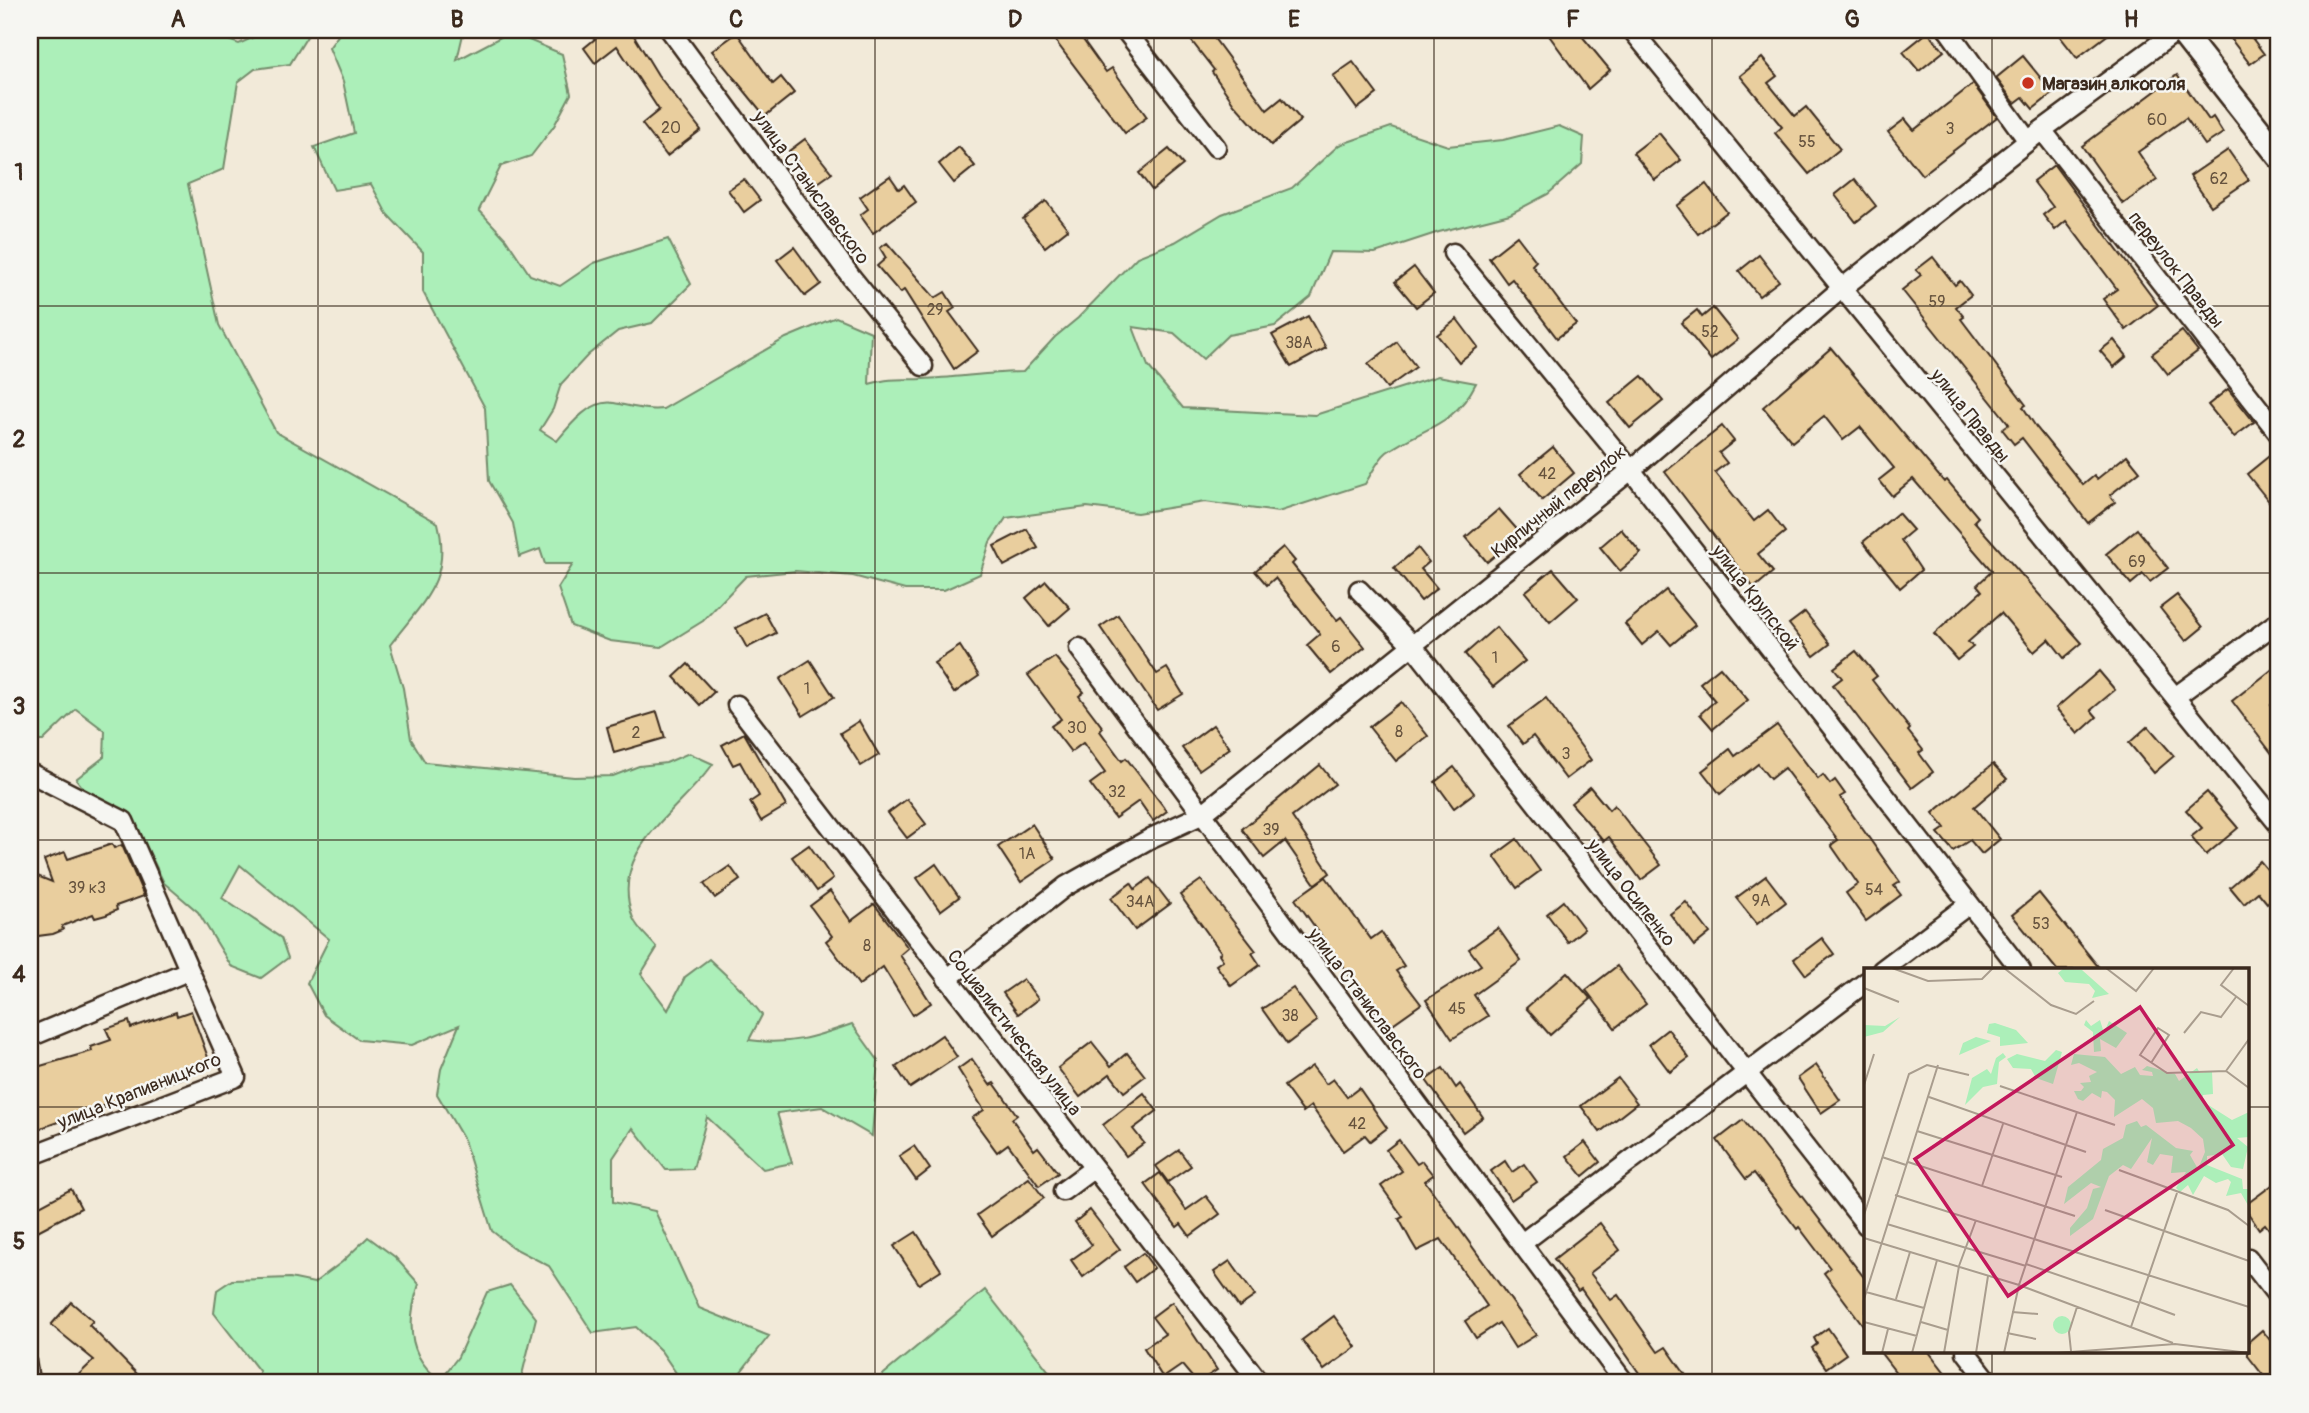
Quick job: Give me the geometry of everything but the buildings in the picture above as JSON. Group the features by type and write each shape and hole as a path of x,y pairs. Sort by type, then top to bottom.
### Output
{"street":[{"name":"улица Станиславского","path":"670,30 852,278 923,366"},
{"path":"1125,30 1216,146"},
{"name":"улица Правды","path":"1632,30 2279,825"},
{"name":"переулок Правды","path":"1948,30 2279,434"},
{"path":"2179,30 2279,156"},
{"name":"Кирпичный переулок","path":"947,979 1066,886 1151,838 1201,815 1631,470 1841,289 2035,136 2179,30"},
{"name":"улица Крупской","path":"1453,253 1631,470 2019,968"},
{"name":"улица Осипенко","path":"1359,590 1413,646 1864,1222"},
{"path":"2175,697 2279,621"},
{"name":"улица Станиславского","path":"1079,648 1625,1383"},
{"name":"Социалистическая улица","path":"737,705 1260,1383"},
{"name":"улица Крапивницкого","path":"30,773 124,821 236,1077 30,1156"},
{"path":"1885,968 1969,904"},
{"path":"30,1037 188,971"},
{"path":"1522,1243 1864,984"},
{"path":"1063,1191 1094,1168"},
{"path":"2250,1261 2279,1298"},
{"path":"1968,1354 1990,1383"}],"lane":[{"path":"30,1358 34,1383"}],"green space":[{"path":"30,30 201,30 239,44 254,37 258,30 311,30 290,64 255,69 238,82 224,169 188,184 219,325 276,432 438,523 441,560 437,576 423,603 390,645 403,688 411,739 425,762 574,777 613,776 639,766 666,763 689,753 713,764 651,833 638,852 630,872 628,894 633,918 657,948 641,974 668,1010 685,977 709,959 742,990 762,1015 749,1040 789,1041 852,1024 878,1060 872,1136 822,1107 777,1113 792,1163 763,1169 707,1117 693,1169 666,1170 633,1128 613,1158 613,1202 655,1211 699,1308 769,1336 732,1383 683,1383 661,1351 636,1327 593,1333 549,1266 512,1247 492,1231 464,1140 437,1094 441,1069 459,1025 412,1045 359,1040 324,1015 307,983 329,939 240,865 222,898 281,938 288,958 261,978 231,966 198,912 164,883 139,831 84,789 76,779 104,757 105,731 76,709 43,741 30,741"},
{"path":"342,30 464,30 457,60 510,32 562,54 571,94 554,126 531,156 501,166 479,210 506,239 530,275 560,286 594,263 668,239 691,284 652,323 618,331 588,355 561,384 553,409 540,430 557,441 581,414 597,405 614,403 644,409 663,409 786,338 836,317 871,332 869,384 891,380 1023,372 1137,257 1175,242 1222,214 1292,188 1339,145 1391,127 1448,146 1503,140 1559,126 1584,137 1582,164 1548,194 1510,214 1439,232 1375,253 1330,252 1311,297 1275,326 1228,335 1203,359 1174,333 1133,327 1148,366 1183,408 1315,415 1438,376 1476,383 1467,398 1448,418 1387,452 1365,484 1278,512 1205,502 1137,513 1087,507 1006,518 990,542 980,574 944,590 905,590 853,576 795,571 746,576 703,621 661,647 610,641 571,626 558,588 573,564 545,564 540,549 519,557 513,523 489,481 485,408 423,292 423,252 387,214 371,184 334,190 314,147 354,133 343,81 329,48"},
{"path":"368,1237 395,1257 419,1284 413,1311 413,1337 421,1360 440,1380 458,1357 487,1292 510,1285 536,1318 520,1383 260,1383 259,1371 214,1313 217,1290 232,1280 290,1278 314,1283 342,1262"},
{"path":"985,1290 1058,1383 873,1383"}],"place":[{"name":"Магазин алкоголя","path":"2028,83"}]}
